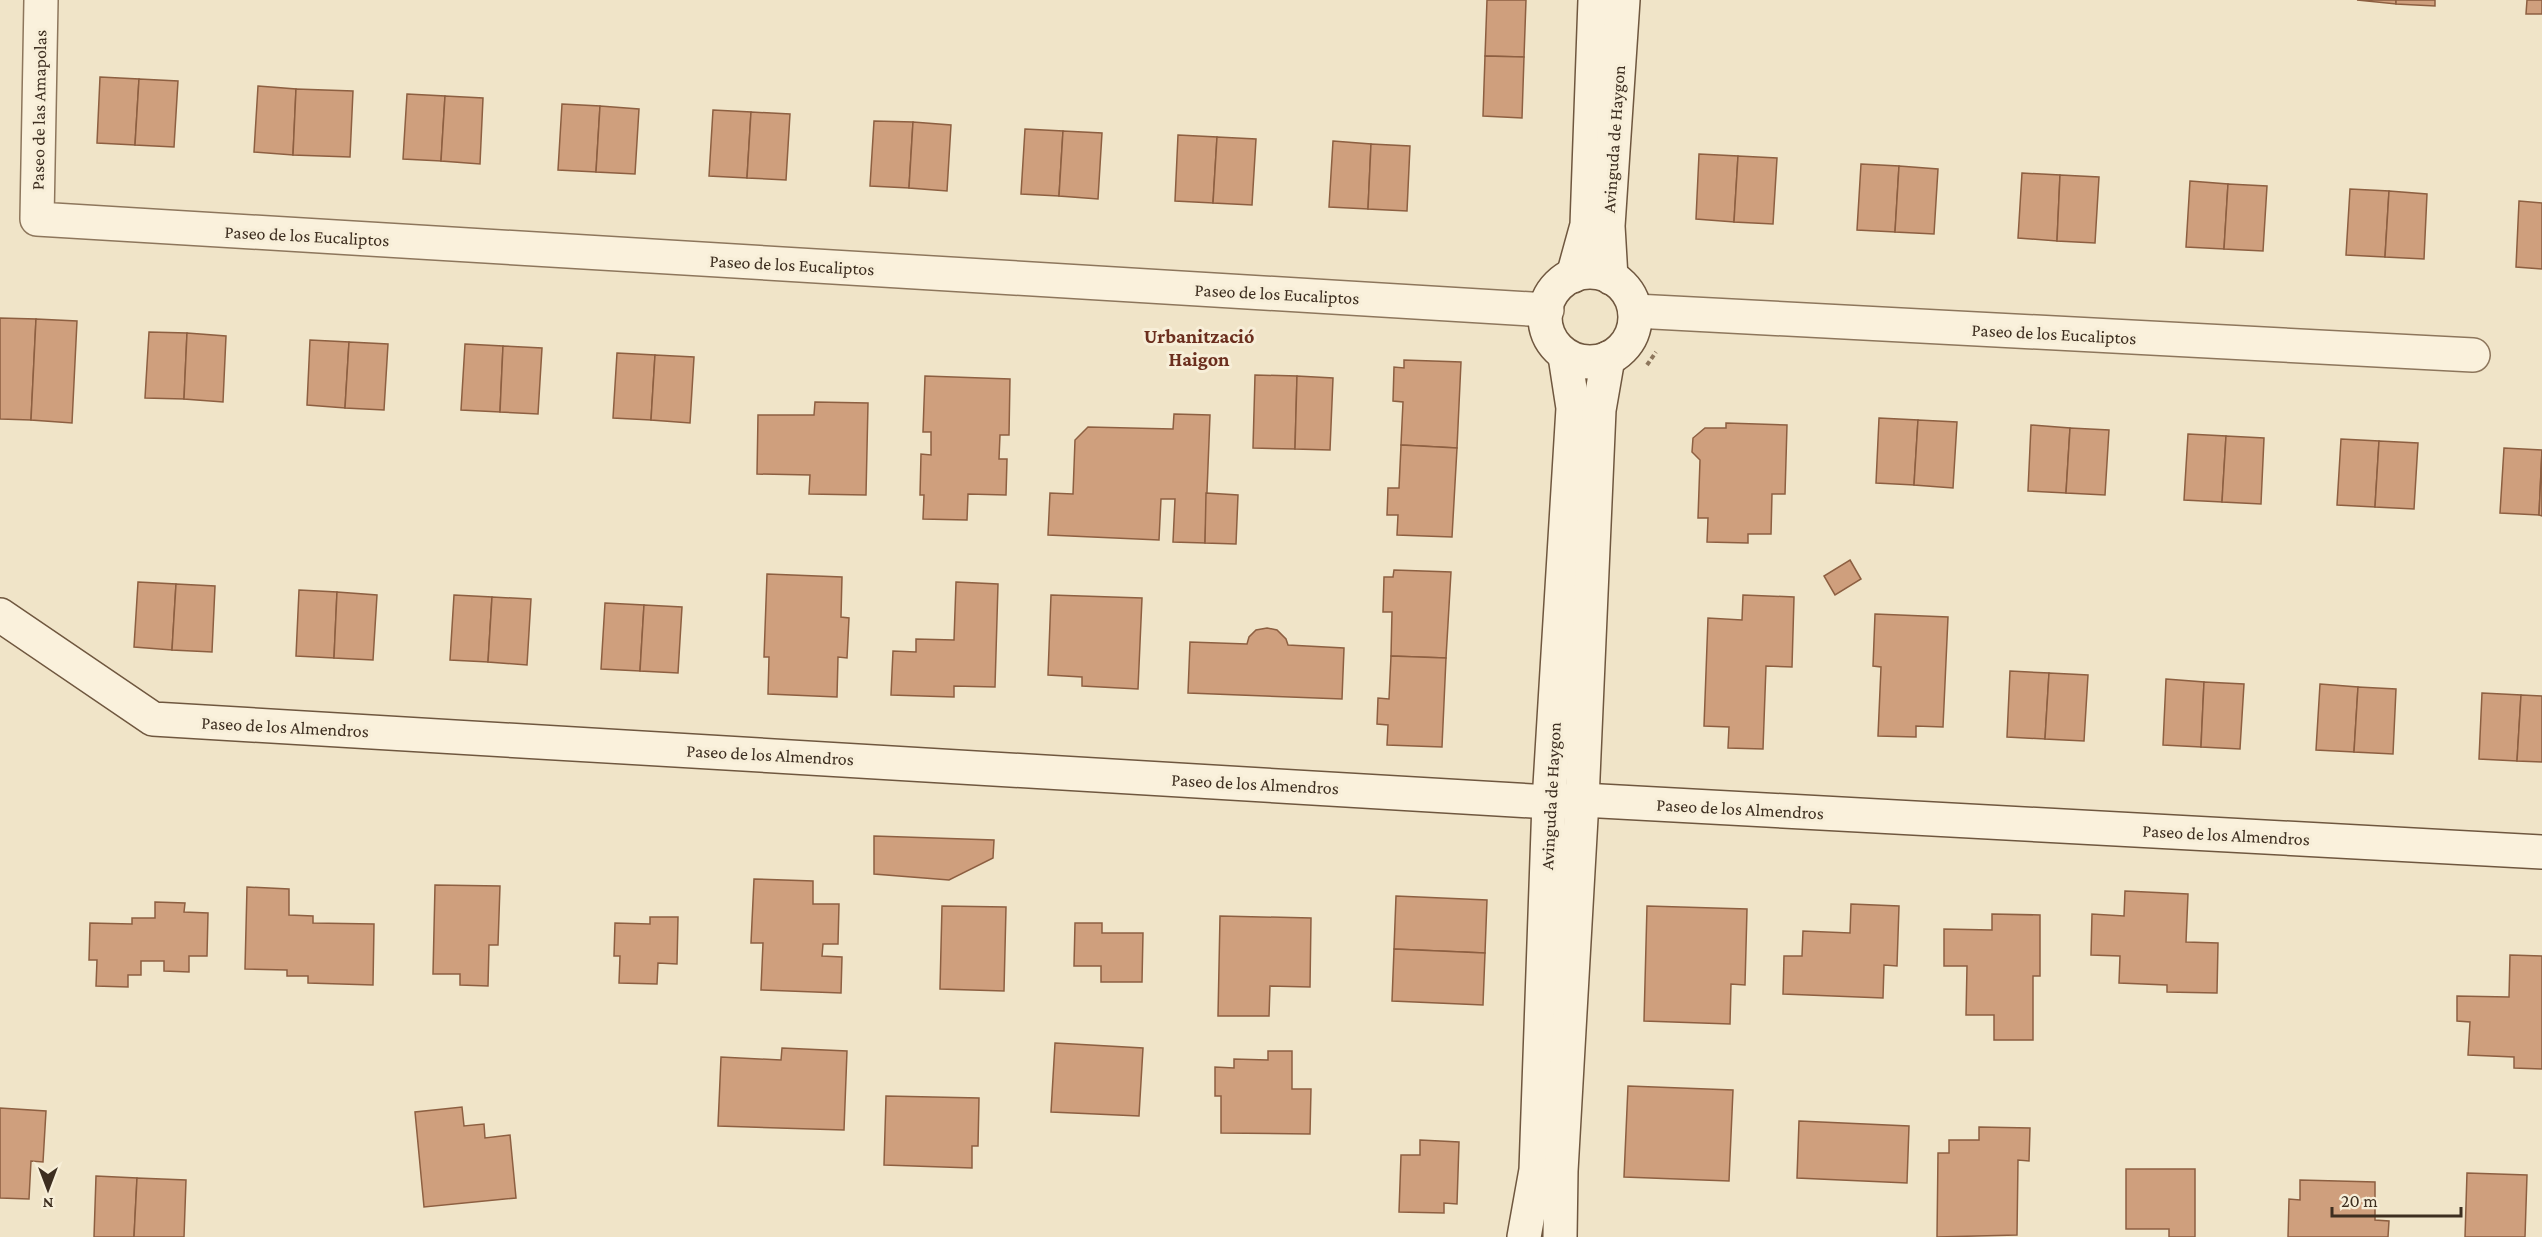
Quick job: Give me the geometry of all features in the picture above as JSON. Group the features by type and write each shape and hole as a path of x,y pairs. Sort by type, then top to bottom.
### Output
{"street":[{"name":"Paseo de las Amapolas","path":"37,219 41,0"},
{"name":"Avinguda de Haygon","path":"1573,276 1587,225 1595,0"},
{"name":"Avinguda de Haygon","path":"1611,278 1608,226 1623,0"},
{"name":"Paseo de los Eucaliptos","path":"37,219 1547,310"},
{"path":"1590,272 1611,278 1626,289 1635,310 1633,333 1619,353 1601,361 1578,360 1565,356 1555,346 1545,322 1548,301 1558,285 1573,276 1590,272"},
{"name":"Paseo de los Eucaliptos","path":"1635,310 2473,355"},
{"name":"Avinguda de Haygon","path":"1524,1237 1536,1170 1550,802 1572,408 1565,356"},
{"name":"Avinguda de Haygon","path":"1560,1237 1561,1171 1582,800 1599,410 1608,358"},
{"name":"Paseo de los Almendros","path":"0,615 153,719 1550,802 1582,800 2542,852"}],"building":[{"path":"1487,0 1526,0 1524,57 1485,56"},
{"path":"2357,0 2396,0 2396,4"},
{"path":"2396,0 2435,0 2435,6 2396,4"},
{"path":"2527,0 2542,0 2542,14 2526,14"},
{"path":"1485,56 1524,57 1522,118 1483,116"},
{"path":"100,77 139,79 135,145 97,143"},
{"path":"139,79 178,81 174,147 135,145"},
{"path":"258,86 296,89 293,155 254,152"},
{"path":"296,89 353,91 350,157 293,155"},
{"path":"407,94 445,96 441,161 403,159"},
{"path":"445,96 483,98 480,164 441,161"},
{"path":"562,104 600,106 596,172 558,170"},
{"path":"600,106 639,109 635,174 596,172"},
{"path":"713,110 751,112 747,178 709,176"},
{"path":"751,112 790,114 786,180 747,178"},
{"path":"874,121 913,122 909,188 870,186"},
{"path":"913,122 951,125 947,191 909,188"},
{"path":"1025,129 1063,131 1059,196 1021,194"},
{"path":"1063,131 1102,133 1098,199 1059,196"},
{"path":"1178,135 1217,137 1213,203 1175,201"},
{"path":"1217,137 1256,139 1252,205 1213,203"},
{"path":"1333,141 1371,144 1368,209 1329,207"},
{"path":"1371,144 1410,146 1407,211 1368,209"},
{"path":"1699,154 1738,156 1734,222 1696,219"},
{"path":"1738,156 1777,158 1773,224 1734,222"},
{"path":"1861,164 1899,166 1895,232 1857,230"},
{"path":"1899,166 1938,169 1934,234 1895,232"},
{"path":"2022,173 2060,175 2057,241 2018,238"},
{"path":"2060,175 2099,177 2095,243 2057,241"},
{"path":"2190,181 2228,184 2224,249 2186,247"},
{"path":"2228,184 2267,186 2263,251 2224,249"},
{"path":"2350,189 2389,191 2385,257 2346,255"},
{"path":"2389,191 2427,194 2424,259 2385,257"},
{"path":"2519,201 2542,203 2542,269 2516,267"},
{"path":"0,318 36,319 31,420 0,419"},
{"path":"36,319 77,321 72,423 31,420"},
{"path":"149,332 187,333 184,399 145,398"},
{"path":"187,333 226,336 223,402 184,399"},
{"path":"310,340 349,342 345,408 307,405"},
{"path":"349,342 388,344 384,410 345,408"},
{"path":"465,344 503,346 500,412 461,410"},
{"path":"503,346 542,348 538,414 500,412"},
{"path":"617,353 655,355 651,420 613,418"},
{"path":"655,355 694,357 690,423 651,420"},
{"path":"1404,360 1461,362 1457,448 1401,445 1403,402 1393,401 1394,367 1404,368"},
{"path":"1255,375 1297,376 1295,449 1253,448"},
{"path":"925,376 1010,379 1009,435 1000,435 999,459 1007,459 1006,495 968,494 967,520 923,519 924,495 920,495 921,454 931,455 931,432 923,432"},
{"path":"1297,376 1333,378 1330,450 1295,449"},
{"path":"815,402 868,403 866,495 809,494 810,475 757,474 758,415 814,415"},
{"path":"1174,414 1210,415 1205,543 1173,542 1175,499 1161,499 1159,540 1048,535 1050,493 1073,494 1075,440 1088,427 1173,429"},
{"path":"1879,418 1918,420 1914,485 1876,483"},
{"path":"1918,420 1957,422 1953,488 1914,485"},
{"path":"1726,423 1787,425 1785,494 1772,494 1771,534 1748,534 1748,543 1707,542 1708,518 1698,518 1700,460 1692,452 1693,438 1705,428 1726,428"},
{"path":"2031,425 2070,428 2066,493 2028,491"},
{"path":"2070,428 2109,430 2105,495 2066,493"},
{"path":"2188,434 2226,436 2222,502 2184,500"},
{"path":"2226,436 2264,438 2261,504 2222,502"},
{"path":"2341,439 2379,441 2375,507 2337,505"},
{"path":"2379,441 2418,443 2414,509 2375,507"},
{"path":"1401,445 1457,448 1452,537 1397,535 1398,515 1387,515 1388,488 1399,488"},
{"path":"2504,448 2542,450 2539,515 2500,513"},
{"path":"2542,450 2542,516 2539,515"},
{"path":"1206,493 1238,495 1236,544 1205,543"},
{"path":"1850,560 1861,579 1835,595 1824,576"},
{"path":"1394,570 1451,572 1446,658 1391,656 1392,612 1383,612 1384,577 1393,577"},
{"path":"767,574 842,577 841,617 849,618 847,658 838,657 837,697 768,694 769,657 764,657"},
{"path":"138,582 176,584 172,650 134,647"},
{"path":"956,582 998,584 995,687 954,686 954,697 891,695 893,651 916,652 916,639 954,640"},
{"path":"176,584 215,586 212,652 172,650"},
{"path":"299,590 337,592 334,658 296,656"},
{"path":"337,592 377,595 373,660 334,658"},
{"path":"454,595 492,597 488,662 450,660"},
{"path":"1051,595 1142,598 1138,689 1082,686 1082,677 1048,675"},
{"path":"1743,595 1794,597 1792,667 1766,666 1763,749 1728,748 1729,727 1704,726 1708,618 1742,620"},
{"path":"492,597 531,599 527,665 488,662"},
{"path":"605,603 644,605 640,671 601,669"},
{"path":"644,605 682,607 678,673 640,671"},
{"path":"1875,614 1948,617 1943,727 1916,726 1916,737 1878,736 1881,667 1873,666"},
{"path":"1267,628 1277,630 1286,639 1288,645 1344,648 1342,699 1188,693 1190,642 1247,644 1249,637 1256,630"},
{"path":"1391,656 1446,658 1442,747 1387,745 1388,725 1377,724 1378,698 1389,699"},
{"path":"2010,671 2049,673 2045,739 2007,737"},
{"path":"2049,673 2088,675 2084,741 2045,739"},
{"path":"2166,679 2204,682 2201,747 2163,745"},
{"path":"2204,682 2244,684 2240,749 2201,747"},
{"path":"2320,684 2358,687 2354,752 2316,750"},
{"path":"2358,687 2396,689 2393,754 2354,752"},
{"path":"2482,693 2521,695 2517,761 2479,759"},
{"path":"2521,695 2542,696 2542,762 2517,761"},
{"path":"874,836 994,840 993,858 949,880 874,874"},
{"path":"754,879 813,881 813,904 839,904 838,944 823,944 822,956 842,957 841,993 761,990 763,943 751,943"},
{"path":"435,885 500,886 498,945 489,945 488,986 460,985 460,974 433,974"},
{"path":"247,887 289,889 289,915 313,916 313,923 374,924 373,985 308,983 308,976 287,976 287,970 245,969"},
{"path":"2125,891 2188,894 2186,942 2218,943 2217,993 2167,992 2167,985 2119,983 2120,956 2091,955 2092,914 2124,916"},
{"path":"1396,896 1487,900 1485,953 1394,949"},
{"path":"155,902 185,903 184,912 208,913 207,956 189,956 189,972 164,971 164,961 141,961 141,975 128,975 128,987 96,986 97,960 89,960 90,923 132,924 132,918 155,918"},
{"path":"1851,904 1899,906 1897,966 1884,965 1883,998 1783,994 1784,956 1802,956 1803,931 1850,933"},
{"path":"942,906 1006,907 1004,991 940,989"},
{"path":"1647,906 1747,909 1745,985 1731,984 1730,1024 1644,1021"},
{"path":"1992,914 2040,915 2040,976 2033,976 2033,1040 1994,1040 1994,1015 1966,1015 1967,966 1944,966 1944,929 1992,930"},
{"path":"1220,916 1311,918 1310,987 1270,986 1269,1016 1218,1016"},
{"path":"650,917 678,917 677,964 658,963 657,984 619,983 620,956 614,956 615,923 650,924"},
{"path":"1075,923 1102,923 1102,933 1143,933 1142,982 1101,982 1101,966 1074,966"},
{"path":"1394,949 1485,953 1483,1005 1392,1001"},
{"path":"2510,955 2542,956 2542,1069 2514,1068 2514,1057 2468,1055 2470,1022 2457,1021 2457,996 2509,997"},
{"path":"1055,1043 1143,1048 1139,1116 1051,1112"},
{"path":"782,1048 847,1051 844,1130 718,1126 721,1057 781,1060"},
{"path":"1268,1051 1292,1051 1292,1089 1311,1089 1310,1134 1221,1133 1221,1096 1215,1096 1215,1067 1234,1068 1234,1059 1268,1060"},
{"path":"1628,1086 1733,1090 1729,1181 1624,1177"},
{"path":"886,1096 979,1098 978,1146 972,1146 972,1168 884,1165"},
{"path":"462,1107 464,1126 484,1124 485,1138 510,1135 516,1198 424,1207 415,1112"},
{"path":"0,1108 46,1111 43,1162 31,1161 29,1199 0,1198"},
{"path":"1799,1121 1909,1126 1907,1183 1797,1178"},
{"path":"1979,1127 2030,1128 2029,1161 2018,1160 2017,1235 1937,1237 1938,1153 1949,1153 1949,1140 1979,1140"},
{"path":"1420,1140 1459,1142 1457,1204 1444,1203 1444,1213 1399,1212 1401,1155 1420,1155"},
{"path":"2126,1169 2195,1169 2195,1237 2169,1237 2169,1229 2126,1229"},
{"path":"2467,1173 2527,1175 2525,1237 2465,1237"},
{"path":"96,1176 137,1178 134,1237 94,1237"},
{"path":"137,1178 186,1180 184,1237 134,1237"},
{"path":"2300,1180 2375,1182 2375,1220 2389,1221 2388,1237 2288,1237 2289,1199 2300,1200"}],"district":[{"name":"Urbanització Haigon","path":"1199,348"}]}
